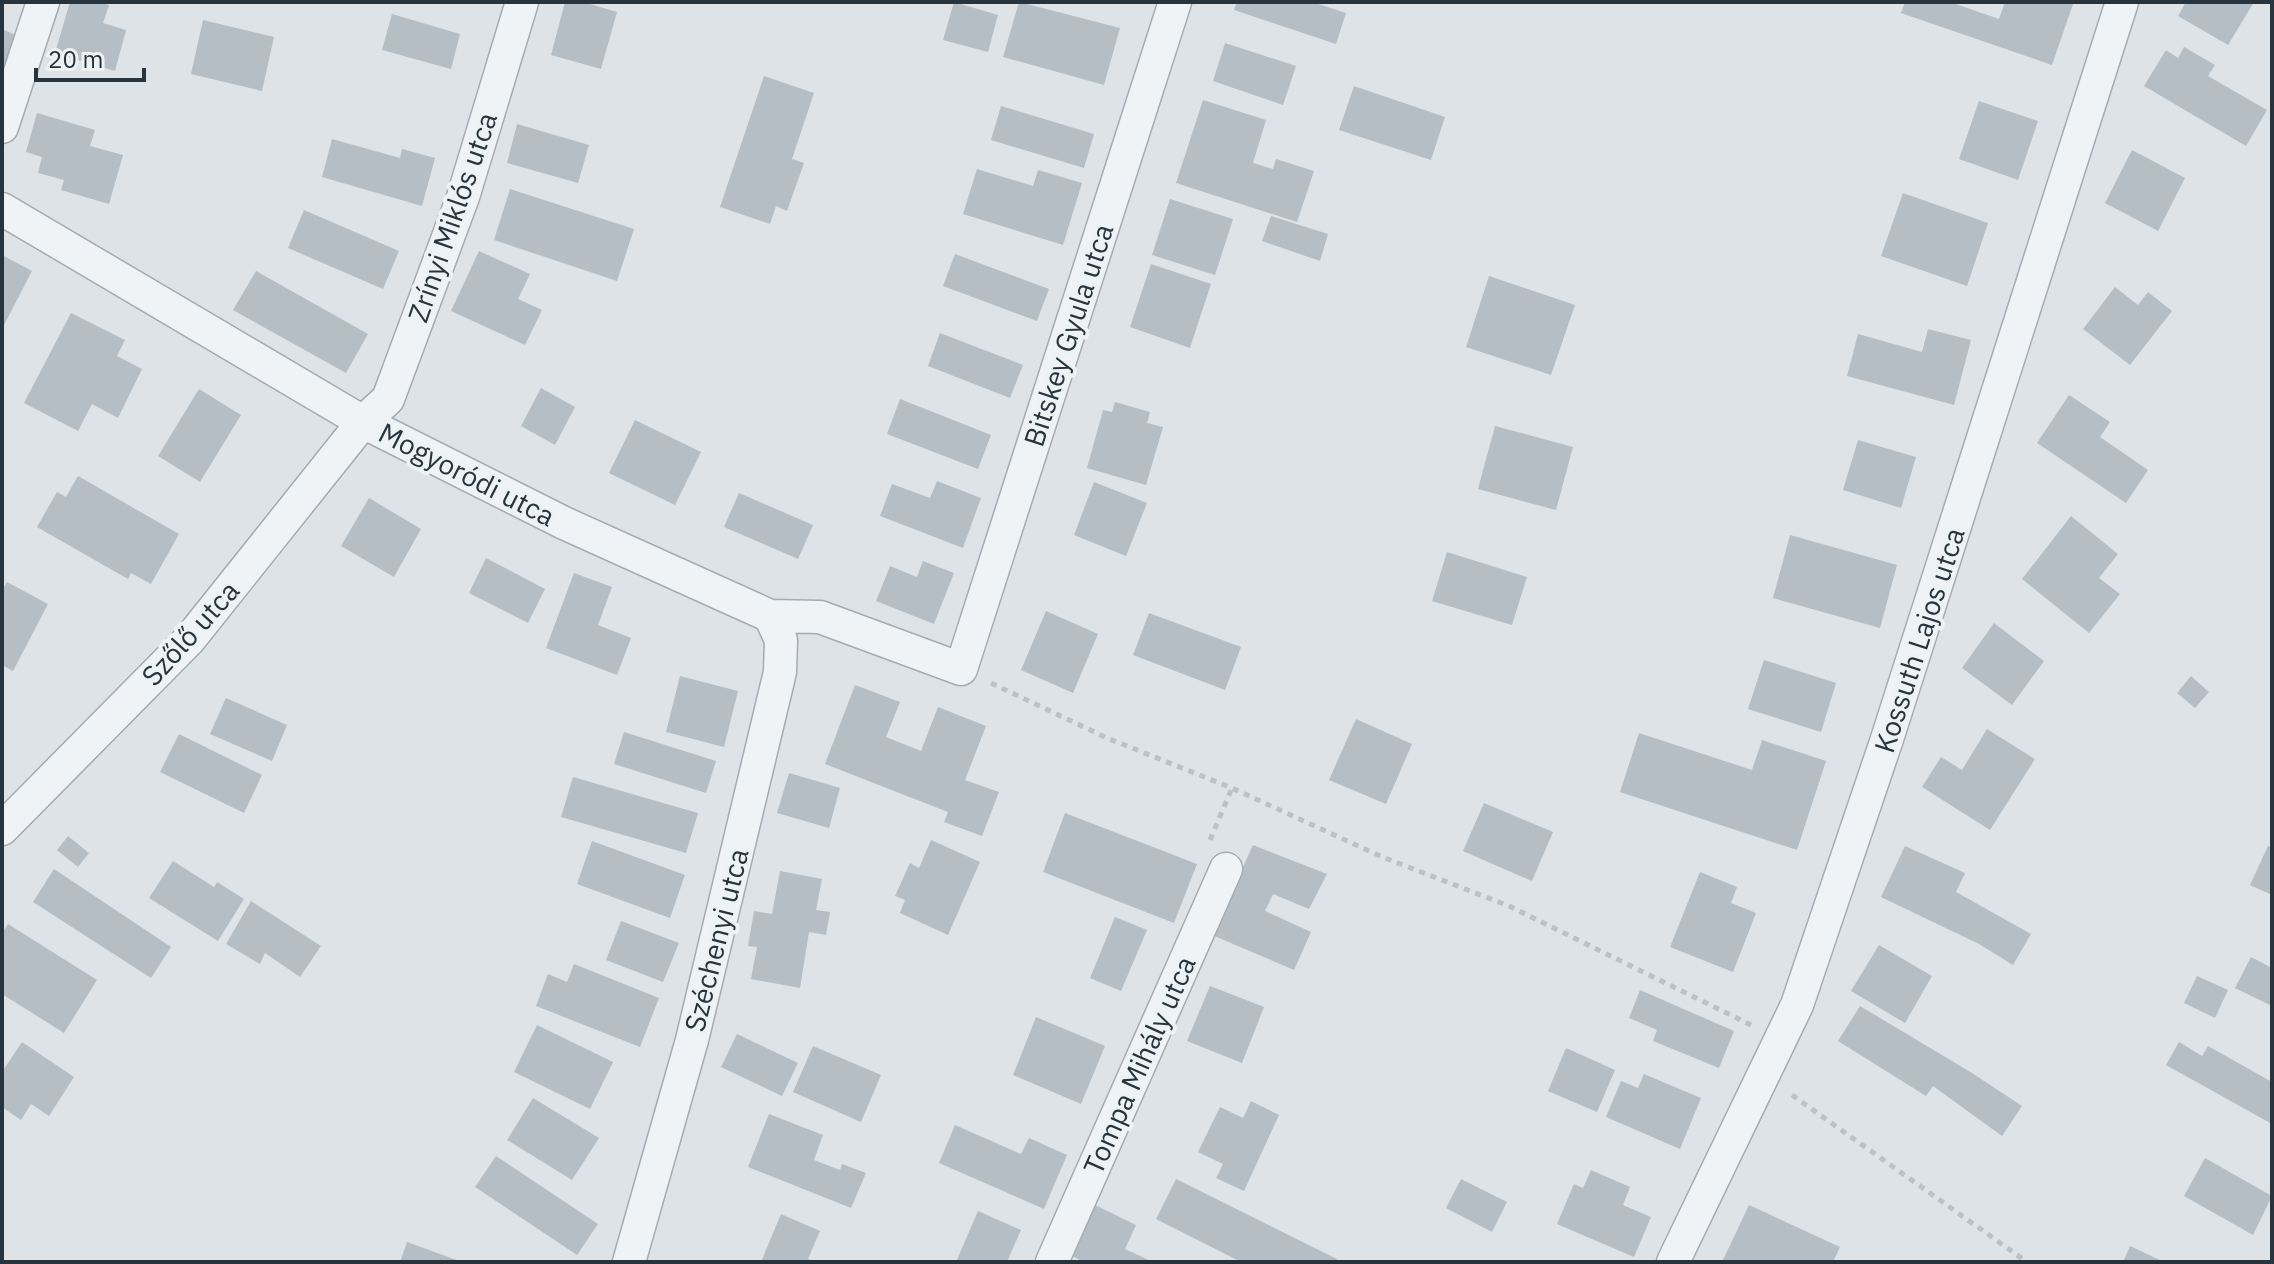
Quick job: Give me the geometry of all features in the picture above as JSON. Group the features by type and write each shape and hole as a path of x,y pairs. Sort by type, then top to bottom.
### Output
{"street":[{"path":"2,127 43,2"},
{"name":"Zrínyi Miklós utca","path":"363,422 388,399 463,197 522,2"},
{"name":"Bitskey Gyula utca","path":"961,669 1175,2"},
{"name":"Kossuth Lajos utca","path":"1673,1262 1797,1005 1887,739 2122,2"},
{"name":"Mogyoródi utca","path":"2,209 363,422 564,523 770,616 820,617 961,669"},
{"name":"Szőlő utca","path":"2,829 189,640 363,422"},
{"name":"Széchenyi utca","path":"629,1262 692,1040 780,672 781,640 770,616"},
{"name":"Tompa Mihály utca","path":"1052,1262 1217,856"}],"path":[{"path":"961,669 1107,738 1232,788 1380,856 1509,906 1757,1027 1771,1058 1776,1085 2027,1262"},
{"path":"1217,856 1232,788"}],"building":[{"path":"70,2 109,5 103,23 126,30 115,71 55,53"},
{"path":"565,2 583,2 617,12 601,69 551,55"},
{"path":"954,2 998,15 988,52 943,40"},
{"path":"1019,2 1120,28 1104,85 1003,57"},
{"path":"1237,2 1312,2 1346,13 1336,44 1234,10"},
{"path":"1905,2 1950,2 1999,19 2005,2 2073,4 2052,65 1901,13"},
{"path":"2186,2 2254,2 2228,45 2178,16"},
{"path":"392,14 460,34 451,69 382,50"},
{"path":"203,20 274,37 262,91 191,74"},
{"path":"2,29 18,36 2,74"},
{"path":"1225,43 1296,66 1283,105 1213,81"},
{"path":"2184,47 2215,65 2208,76 2267,110 2246,146 2144,86 2166,50 2178,58"},
{"path":"764,76 814,93 792,159 804,163 787,211 776,206 770,224 720,207"},
{"path":"1354,86 1445,117 1431,160 1339,130"},
{"path":"1203,100 1266,120 1253,163 1273,169 1276,159 1314,171 1297,222 1176,183"},
{"path":"1979,101 2038,121 2018,180 1959,159"},
{"path":"1001,106 1094,134 1084,168 991,140"},
{"path":"37,113 95,130 90,146 123,155 109,204 61,190 64,180 38,173 42,157 26,152"},
{"path":"517,124 589,145 578,183 507,163"},
{"path":"332,139 400,158 402,149 435,158 422,206 322,177"},
{"path":"2132,150 2185,178 2158,231 2105,203"},
{"path":"977,169 1033,186 1038,170 1082,183 1063,245 963,214"},
{"path":"510,189 634,229 617,281 494,240"},
{"path":"1903,193 1988,223 1967,286 1881,256"},
{"path":"1170,199 1233,219 1215,275 1152,255"},
{"path":"304,210 399,251 383,289 288,248"},
{"path":"1271,216 1328,234 1320,261 1262,241"},
{"path":"479,251 530,274 518,299 542,310 525,345 451,311"},
{"path":"955,254 1049,289 1037,321 943,286"},
{"path":"2,255 32,271 2,329"},
{"path":"1151,264 1211,284 1190,348 1130,327"},
{"path":"256,271 368,334 346,373 233,310"},
{"path":"1489,276 1575,305 1551,375 1466,347"},
{"path":"2115,287 2138,305 2148,292 2172,311 2130,365 2083,329"},
{"path":"71,313 125,340 117,356 142,369 118,418 92,404 78,431 24,403"},
{"path":"1928,329 1971,340 1954,405 1847,376 1858,334 1922,352"},
{"path":"940,333 1023,365 1010,398 928,366"},
{"path":"541,388 575,407 555,445 521,426"},
{"path":"199,389 241,415 200,482 158,456"},
{"path":"2069,395 2110,422 2100,437 2148,470 2126,503 2037,443"},
{"path":"900,399 991,435 978,469 887,434"},
{"path":"1115,402 1150,412 1147,423 1163,427 1146,485 1087,468 1103,410 1112,412"},
{"path":"635,420 701,452 675,505 609,473"},
{"path":"1495,426 1573,447 1556,510 1478,489"},
{"path":"1858,440 1916,457 1901,508 1843,490"},
{"path":"78,476 179,534 151,584 131,573 128,579 37,527 57,492 66,497"},
{"path":"937,481 981,498 963,548 880,516 892,484 930,498"},
{"path":"1094,482 1147,503 1126,556 1074,535"},
{"path":"739,493 813,525 798,559 724,527"},
{"path":"369,498 421,529 394,577 341,546"},
{"path":"2071,516 2118,554 2099,578 2120,594 2089,633 2022,579"},
{"path":"1790,535 1897,565 1880,628 1773,598"},
{"path":"1447,552 1527,577 1512,625 1432,601"},
{"path":"486,558 545,589 528,623 469,593"},
{"path":"923,561 954,573 934,624 876,601 890,566 917,577"},
{"path":"574,573 612,587 598,625 631,638 617,675 546,648"},
{"path":"7,582 48,604 13,671 2,665 2,590"},
{"path":"1046,611 1098,634 1073,693 1021,670"},
{"path":"1149,613 1241,647 1225,690 1133,655"},
{"path":"1994,623 2044,661 2012,705 1962,668"},
{"path":"1764,660 1836,683 1821,732 1748,709"},
{"path":"680,676 738,691 724,747 666,732"},
{"path":"2191,676 2209,692 2195,708 2177,693"},
{"path":"855,685 900,702 886,737 921,751 938,707 986,726 965,780 999,792 982,836 944,822 948,812 825,764"},
{"path":"226,698 287,725 272,761 210,734"},
{"path":"1356,719 1412,744 1386,804 1329,780"},
{"path":"1987,729 2035,759 1990,830 1922,787 1941,757 1962,770"},
{"path":"624,732 716,761 706,793 614,764"},
{"path":"1639,733 1752,770 1762,740 1826,761 1797,850 1620,792"},
{"path":"179,734 262,775 244,813 160,772"},
{"path":"789,773 840,788 829,828 777,813"},
{"path":"573,777 698,813 686,853 561,817"},
{"path":"1484,803 1553,832 1532,881 1463,851"},
{"path":"1065,813 1197,864 1174,923 1043,872"},
{"path":"68,836 89,853 78,867 57,850"},
{"path":"931,840 980,862 948,935 900,913 905,900 895,896 910,863 919,868"},
{"path":"592,841 685,875 670,918 577,884"},
{"path":"1253,845 1327,874 1309,909 1273,894 1265,911 1311,932 1294,970 1212,935"},
{"path":"1905,846 1965,873 1956,892 2031,934 2013,965 1979,944 1881,897"},
{"path":"2268,846 2272,847 2272,895 2250,885"},
{"path":"173,861 214,887 217,882 244,899 218,941 149,898"},
{"path":"54,869 171,947 151,978 33,902"},
{"path":"780,871 822,879 816,910 830,912 826,935 809,932 800,988 751,979 757,947 748,946 754,911 772,914"},
{"path":"1700,872 1737,887 1731,903 1756,913 1733,972 1670,947"},
{"path":"251,901 321,946 300,977 265,953 260,964 226,944"},
{"path":"1115,917 1147,930 1121,991 1090,978"},
{"path":"621,921 679,943 663,982 606,960"},
{"path":"8,924 97,980 64,1033 2,994 2,933"},
{"path":"1879,945 1932,976 1905,1023 1851,991"},
{"path":"2251,957 2272,968 2272,1006 2235,988"},
{"path":"574,964 659,998 640,1047 536,1006 548,974 567,982"},
{"path":"2197,976 2228,990 2215,1018 2184,1003"},
{"path":"1210,986 1264,1007 1242,1063 1187,1041"},
{"path":"1640,990 1734,1031 1719,1068 1653,1041 1657,1030 1629,1018"},
{"path":"1860,1006 2022,1106 2002,1136 1933,1086 1926,1096 1838,1041"},
{"path":"1036,1017 1105,1046 1081,1104 1013,1075"},
{"path":"537,1025 613,1062 590,1109 514,1072"},
{"path":"737,1034 798,1063 782,1096 721,1067"},
{"path":"22,1042 74,1077 49,1116 31,1104 21,1120 2,1107 2,1072"},
{"path":"2179,1042 2202,1056 2208,1046 2272,1082 2272,1124 2166,1065"},
{"path":"813,1046 881,1075 861,1122 793,1092"},
{"path":"1566,1048 1615,1070 1597,1112 1548,1091"},
{"path":"1644,1074 1701,1098 1680,1149 1606,1117 1621,1081 1638,1088"},
{"path":"533,1098 599,1138 572,1180 507,1140"},
{"path":"1251,1101 1279,1115 1244,1191 1216,1178 1223,1164 1198,1152 1220,1107 1243,1118"},
{"path":"769,1114 823,1135 814,1160 840,1170 842,1164 866,1173 851,1208 748,1167"},
{"path":"955,1125 1021,1154 1029,1138 1067,1155 1044,1209 939,1163"},
{"path":"496,1156 598,1224 577,1255 475,1187"},
{"path":"2205,1158 2272,1196 2253,1235 2184,1196"},
{"path":"1591,1170 1630,1187 1623,1205 1651,1217 1634,1257 1557,1224 1574,1184 1583,1188"},
{"path":"1176,1179 1337,1259 1336,1262 1241,1262 1156,1219"},
{"path":"1461,1179 1507,1202 1492,1232 1446,1208"},
{"path":"1095,1205 1136,1225 1125,1249 1153,1262 1084,1262 1072,1256"},
{"path":"1749,1205 1840,1247 1833,1262 1722,1262"},
{"path":"978,1211 1021,1230 1007,1262 956,1262"},
{"path":"781,1214 820,1231 808,1259 816,1262 761,1262"},
{"path":"407,1242 462,1262 400,1262"},
{"path":"2130,1246 2164,1262 2123,1262"}]}
